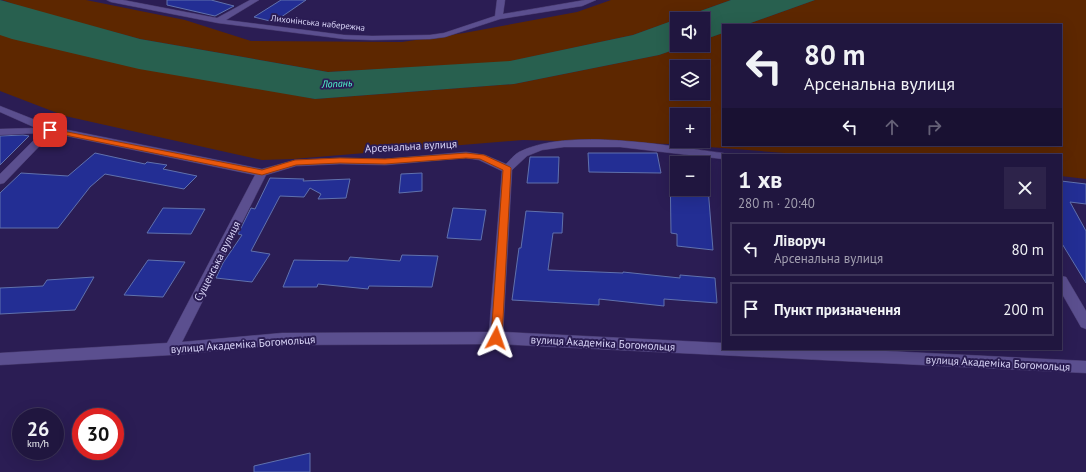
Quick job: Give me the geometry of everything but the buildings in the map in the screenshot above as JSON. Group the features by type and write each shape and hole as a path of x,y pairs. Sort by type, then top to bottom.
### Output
{"street":[{"name":"Лихонінська набережна","path":"111,0 218,21 344,37 372,38 430,37 445,35 499,17 582,4 592,0"},
{"path":"218,21 255,0"},
{"path":"499,17 501,0"},
{"path":"0,109 50,130 0,180"},
{"name":"Арсенальна вулиця","path":"0,132 50,130 262,173 295,163 340,161 385,162 466,155 481,156 507,168"},
{"path":"496,338 507,168 523,154 555,144 615,144 722,157"},
{"name":"Сущенська вулиця","path":"171,349 262,173"},
{"path":"1062,283 1086,322"},
{"name":"вулиця Академіка Богомольця","path":"0,358 171,349 282,339 496,338 722,349"},
{"name":"вулиця Академіка Богомольця","path":"754,350 1086,368"}],"shaded area":[{"path":"2,0 86,0 185,20 251,41 402,42 464,33 577,12 611,0 731,0 697,12 670,12 670,22 633,35 507,62 328,72 140,39 28,9"},
{"path":"815,0 1086,0 1086,179 1062,176 1062,154 798,154 710,147 710,108 670,108 670,144 523,140 293,159 262,160 65,116 0,91 0,34 315,99 514,84 659,55 670,51 710,52 710,38 722,33 722,146 1062,146 1062,24 748,24"}],"water":[{"name":"Лопань","path":"0,0 140,39 328,72 510,61 633,35 670,22 670,51 659,55 514,84 315,99 139,69 0,35"},
{"path":"731,0 815,0 748,24 722,24 722,33 710,38 710,12 698,12"}],"route":[{"path":"50,130 262,173 295,163 340,161 385,162 466,155 481,156 507,168 496,338"}]}
